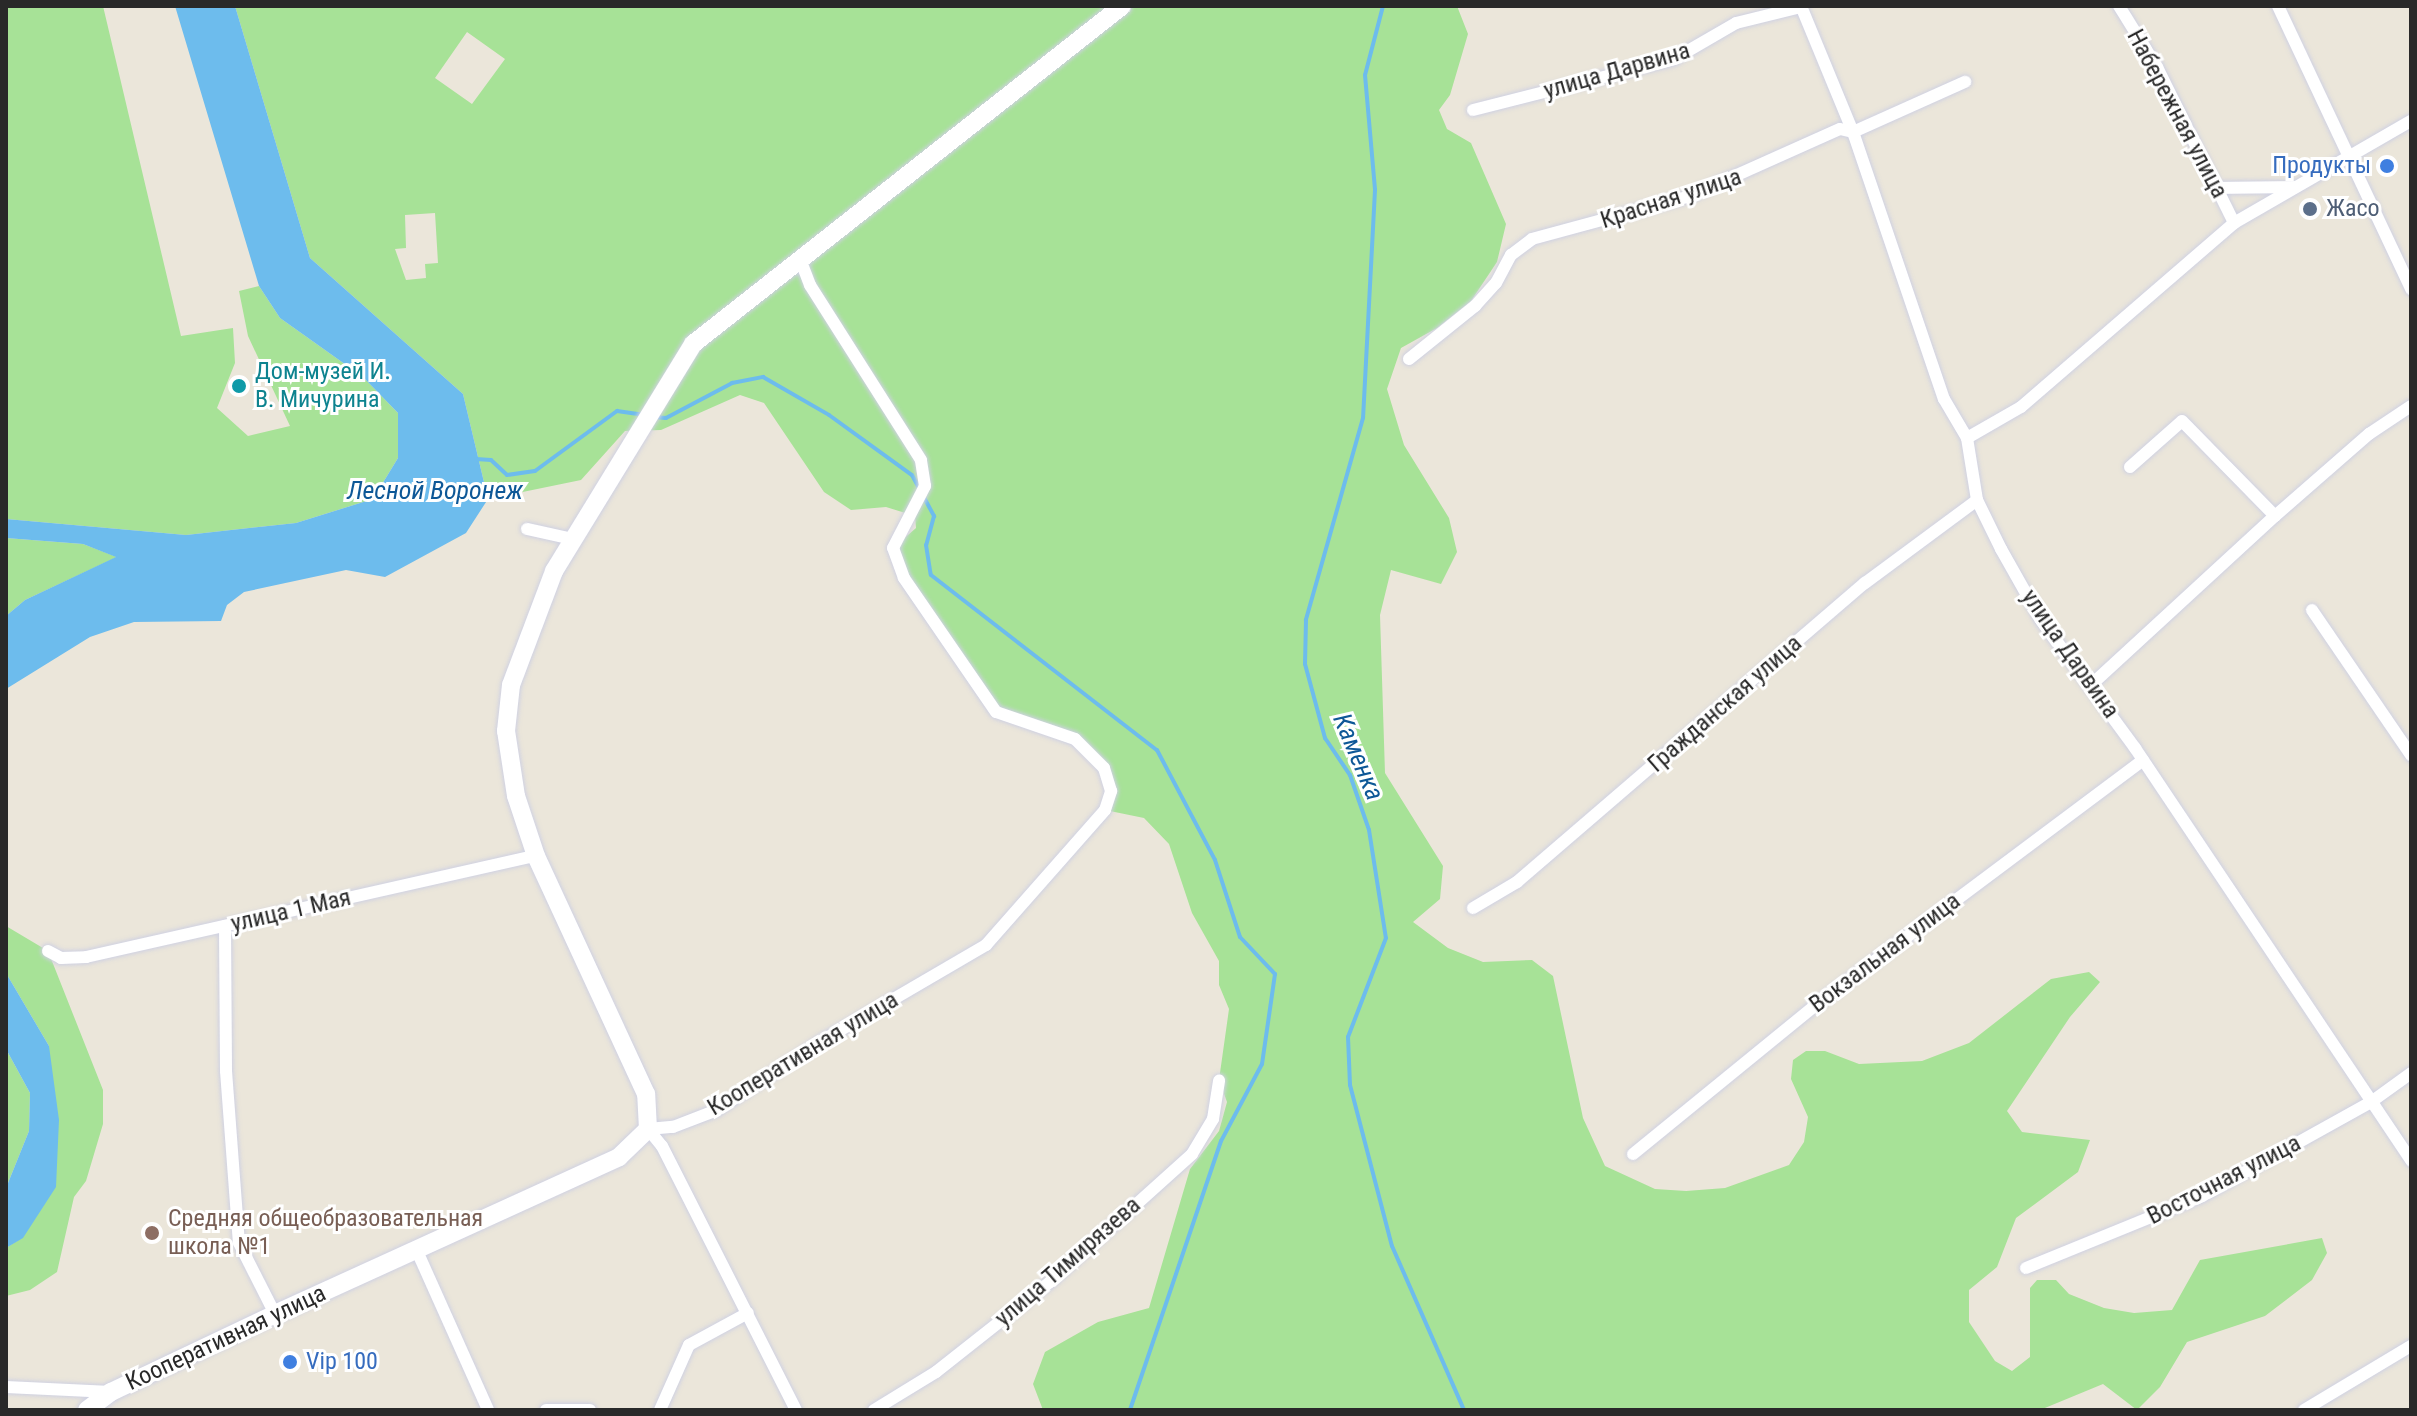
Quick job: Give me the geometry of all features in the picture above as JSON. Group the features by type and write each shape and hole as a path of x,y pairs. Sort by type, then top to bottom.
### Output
{"street":[{"path":"796,1410 662,1146 648,1129 646,1094 536,856 516,796 507,716 522,648 573,539 693,344 801,262 1122,6"},
{"name":"улица Дарвина","path":"1473,110 1674,59 1736,23 1801,6 1853,132 1944,399 1967,438 1977,500 2041,620 2143,760 2411,1161"},
{"name":"Набережная улица","path":"2119,6 2157,67 2234,223"},
{"path":"2278,6 2411,289"},
{"name":"Красная улица","path":"1409,359 1467,314 1496,283 1511,255 1532,239 1643,213 1758,169 1840,129 1853,132 1965,82"},
{"path":"1967,438 2021,407 2234,223 2411,121"},
{"path":"2216,188 2294,187"},
{"name":"Кооперативная улица","path":"87,1410 111,1392 275,1314 619,1157 648,1129 673,1127 717,1110 820,1042 986,945 1105,810 1111,791 1104,768 1075,739 996,712 904,578 893,548 925,486 921,460 810,285 801,262"},
{"path":"2091,685 2275,516 2411,406"},
{"path":"2130,467 2182,421 2275,516"},
{"name":"Гражданская улица","path":"1473,908 1517,882 1865,583 1977,500"},
{"path":"527,529 573,539"},
{"path":"2312,610 2411,755"},
{"name":"Вокзальная улица","path":"1633,1154 1813,1007 2143,760"},
{"name":"улица 1 Мая","path":"48,951 61,958 86,957 536,856"},
{"path":"225,926 235,1214 239,1243 275,1314"},
{"name":"Восточная улица","path":"2026,1268 2202,1196 2371,1102 2411,1073"},
{"name":"улица Тимирязева","path":"874,1410 936,1372 1050,1282 1192,1154 1213,1119 1219,1080"},
{"path":"417,1251 488,1410"},
{"path":"660,1410 689,1345 748,1313"},
{"path":"2304,1410 2411,1346"},
{"path":"6,1387 111,1392"},
{"path":"546,1410 590,1410"}],"green space":[{"path":"6,6 103,6 181,336 233,328 235,363 217,408 248,436 290,426 248,336 239,291 259,286 280,318 363,377 398,413 398,458 373,499 296,523 186,535 6,519"},
{"path":"235,6 1457,6 1468,34 1450,95 1439,110 1447,129 1471,143 1506,224 1497,262 1471,301 1437,328 1401,348 1387,389 1404,445 1449,518 1457,552 1441,584 1391,570 1380,615 1385,773 1443,866 1440,899 1413,922 1448,948 1483,962 1532,960 1553,976 1583,1118 1605,1166 1655,1189 1686,1191 1725,1188 1789,1165 1804,1142 1808,1117 1791,1079 1793,1060 1806,1051 1825,1051 1859,1064 1922,1061 1969,1043 2051,979 2089,972 2100,982 2070,1017 2007,1111 2022,1132 2090,1140 2078,1172 2016,1218 1997,1267 1969,1290 1969,1322 1995,1361 2012,1371 2030,1357 2030,1288 2037,1280 2056,1280 2069,1294 2104,1308 2134,1313 2172,1310 2200,1260 2322,1238 2327,1253 2312,1280 2265,1316 2187,1342 2160,1387 2137,1410 2103,1384 2040,1410 1043,1410 1033,1384 1045,1352 1098,1322 1149,1308 1190,1169 1219,1131 1227,1102 1219,1080 1229,1009 1219,985 1219,961 1192,913 1169,844 1144,818 1105,810 1111,791 1089,751 996,712 904,578 893,548 916,528 915,516 886,507 851,510 824,492 764,403 740,395 661,430 625,431 581,480 488,499 463,394 310,258","holes":["467,32 505,59 472,104 435,78","435,213 438,263 425,264 426,278 406,280 395,249 406,248 405,215"]},
{"path":"6,538 83,544 117,557 25,600 6,616"},
{"path":"6,926 48,951 103,1090 103,1124 86,1181 74,1197 57,1272 30,1290 6,1296 6,1248 23,1237 49,1046 6,973"},
{"path":"6,1049 30,1093 29,1131 6,1188"}],"water":[{"name":"Лесной Воронеж","path":"175,6 235,6 310,258 463,394 488,499 466,533 385,577 346,570 244,592 227,605 221,621 134,622 90,637 6,689 6,616 25,600 116,557 83,544 6,538 6,519 186,535 296,523 373,499 398,458 398,413 363,377 280,318 259,286"},
{"path":"6,973 49,1046 59,1120 56,1187 23,1238 6,1248 6,1188 29,1131 30,1093 6,1049"}],"waterway":[{"name":"Каменка","path":"1383,6 1365,75 1375,190 1363,418 1306,620 1305,664 1325,738 1350,775 1369,830 1386,938 1348,1037 1350,1085 1392,1246 1464,1410"},
{"path":"654,417 666,418 732,383 763,377 829,415 912,475 934,516 926,545 931,575 1157,750 1215,860 1240,937 1275,974 1262,1064 1221,1141 1130,1410"},
{"path":"476,459 491,460 507,475 535,471 617,411 645,415"}],"place":[{"name":"Продукты","path":"2387,166"},
{"name":"Жасо","path":"2310,209"},
{"name":"Дом-музей И. В. Мичурина","path":"239,386"},
{"name":"Средняя общеобразовательная школа №1","path":"152,1233"},
{"name":"Vip 100","path":"290,1362"}]}
